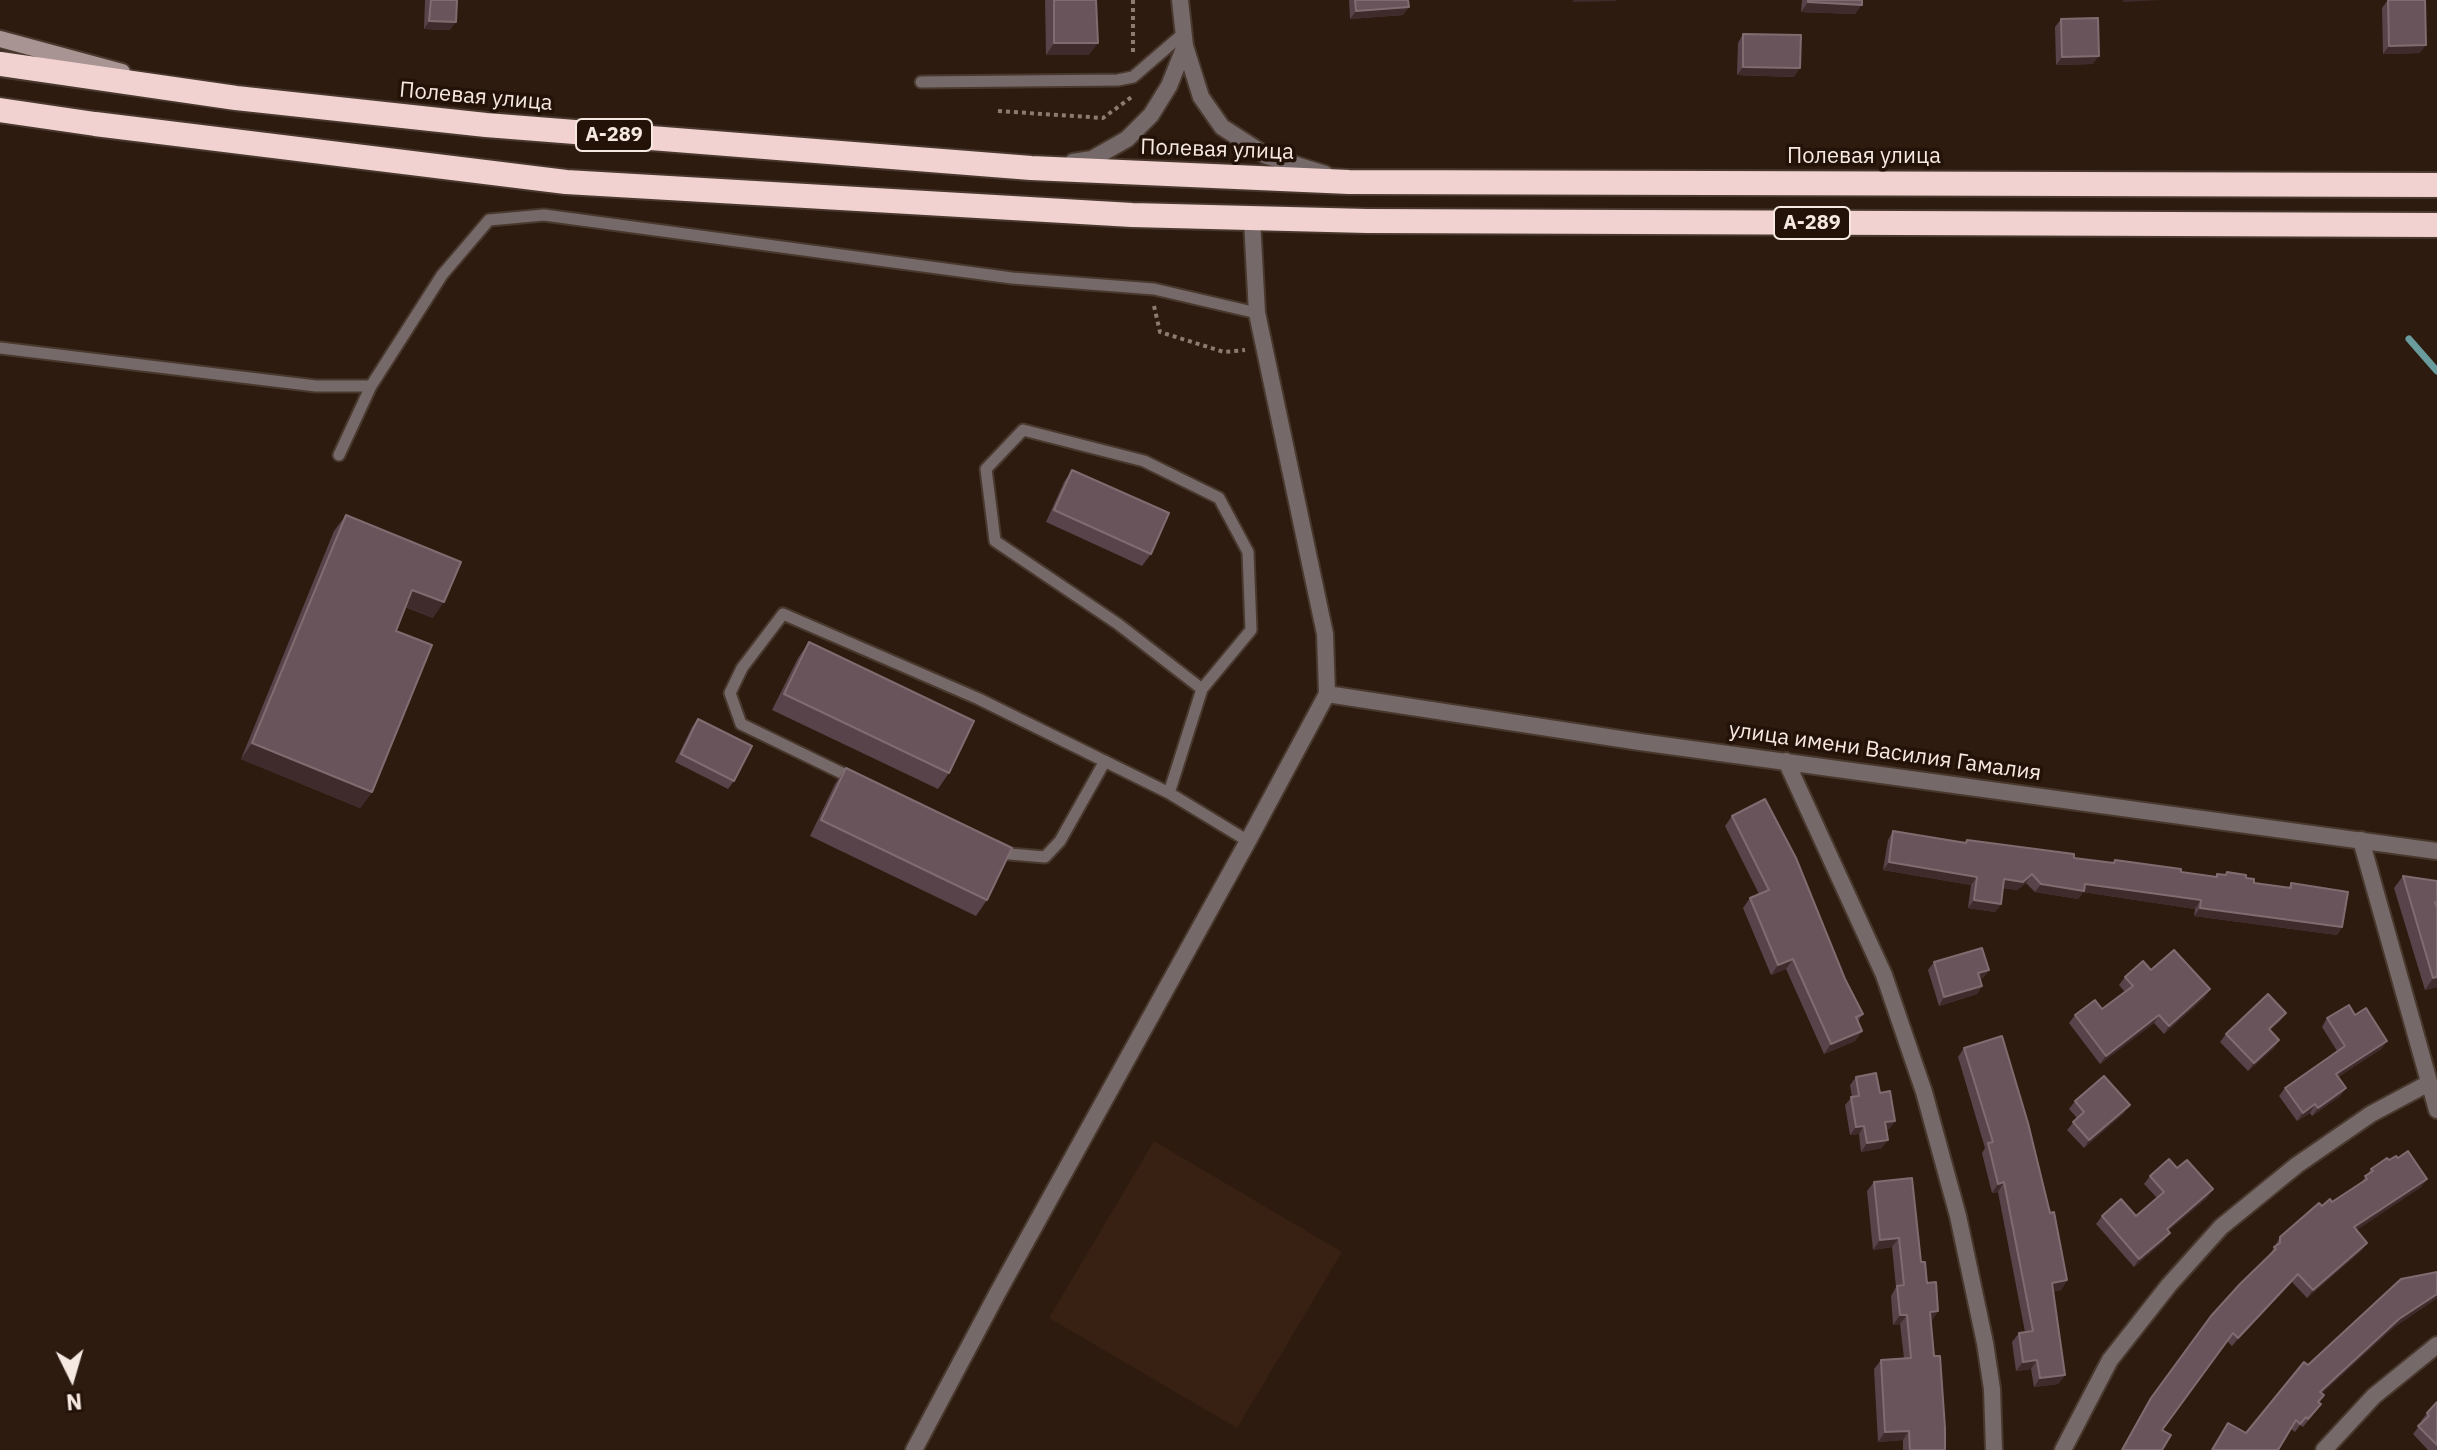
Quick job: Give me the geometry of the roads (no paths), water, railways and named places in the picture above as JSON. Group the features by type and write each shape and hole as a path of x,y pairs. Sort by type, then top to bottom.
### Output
{"highway":[{"name":"Полевая улица","path":"0,64 197,92 486,125 1031,168 1349,182 2437,185"},
{"name":"А-289","path":"0,110 566,182 1116,215 1252,220 2437,225"}],"main road":[{"path":"0,39 197,92"}],"street":[{"path":"1180,0 1184,40"},
{"name":"А-289","path":"1031,168 1092,159 1127,139 1151,115 1169,86 1184,40"},
{"name":"А-289","path":"1184,40 1201,97 1222,127 1267,156 1349,182"},
{"path":"914,1450 1327,694 1325,634 1257,313 1252,220"},
{"name":"улица имени Василия Гамалия","path":"1327,694 1640,742 2437,851"},
{"path":"1786,761 1884,975 1924,1092 1958,1216 1985,1343 1992,1389 1994,1450"},
{"path":"2361,840 2437,1110"},
{"path":"2063,1450 2110,1360 2169,1285 2221,1227 2297,1165 2371,1114 2429,1083"},
{"path":"2324,1450 2374,1396 2437,1345"}],"lane":[{"path":"921,82 1118,80 1133,77 1184,40"},
{"path":"339,455 371,386 442,275 489,220 544,215 1012,278 1154,289 1257,313"},
{"path":"0,348 316,386 371,386"},
{"path":"1169,793 1202,689 1251,630 1248,552 1219,498 1144,461 1023,430 986,469 995,541 1118,624 1202,689"},
{"path":"869,786 741,724 730,693 742,668 783,614 979,699 1169,793 1248,841"},
{"path":"982,840 1010,854 1045,857 1060,841 1105,761"}],"waterway":[{"path":"2409,339 2437,371"}]}
